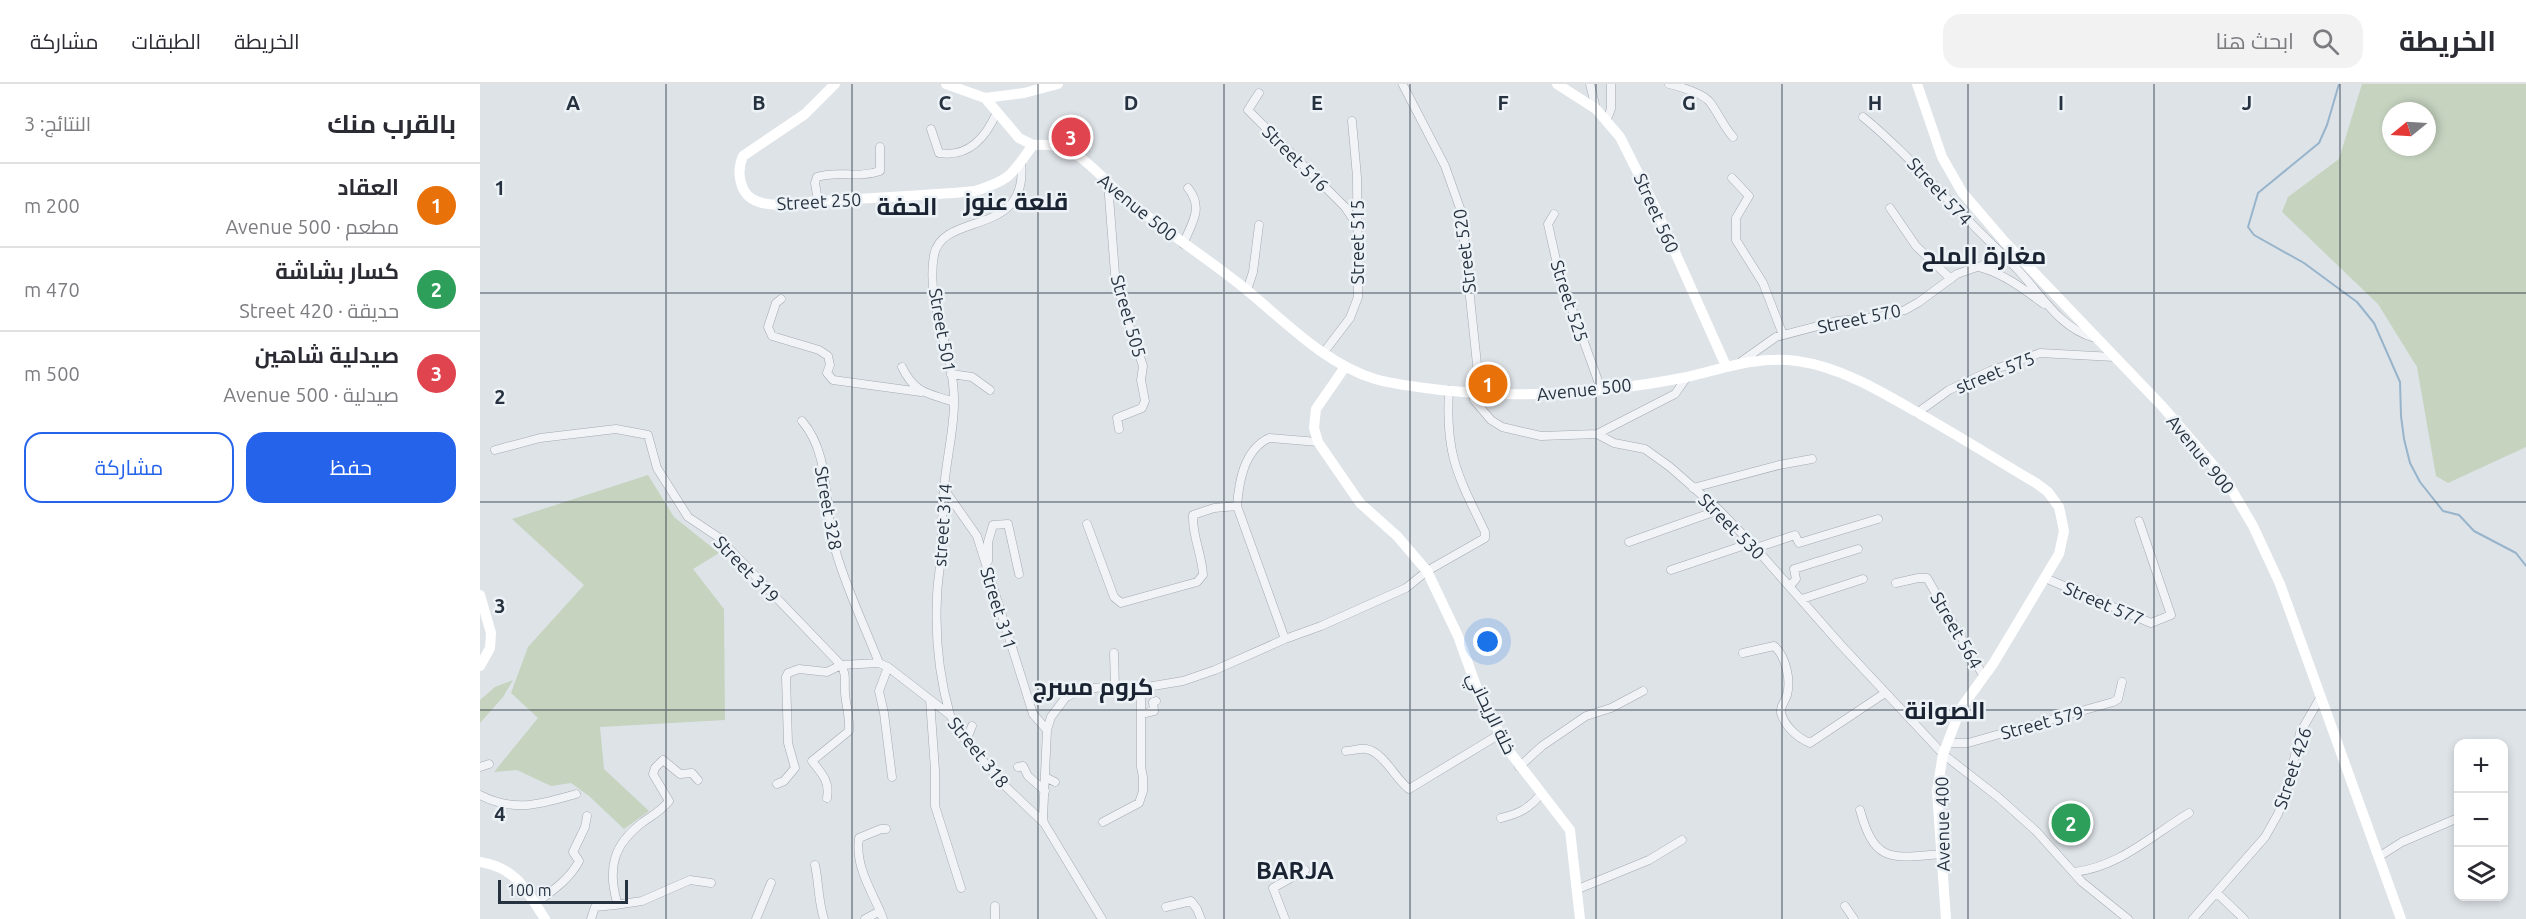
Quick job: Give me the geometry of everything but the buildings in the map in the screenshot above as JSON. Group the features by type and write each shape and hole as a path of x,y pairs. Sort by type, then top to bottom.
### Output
{"main road":[{"name":"Street 250","path":"835,84 805,114 743,156 739,166 739,179 747,194 758,202 818,201 975,191 999,183 1013,173 1033,145"},
{"path":"946,84 985,98 1024,93 1058,84"},
{"name":"Street 560","path":"1557,84 1596,109 1620,137 1636,166 1726,366"},
{"name":"Avenue 900","path":"1917,84 1942,157 1962,192 2004,241 2162,406 2226,480 2253,526 2280,584 2401,919"},
{"path":"985,98 1019,138 1033,145"},
{"name":"Avenue 500","path":"1033,145 1045,144 1071,151 1183,244 1324,352 1345,367 1375,379 1404,385 1476,393 1571,394 1687,376 1741,362 1773,360 1828,368 1863,383 1917,412 2036,483 2054,499 2059,507 2064,531 2059,554 2045,578"},
{"path":"1318,442 1314,428 1317,409 1345,367"},
{"name":"خلة الريحاني","path":"1318,442 1360,503 1397,536 1427,571 1458,636 1475,686 1500,734 1519,767 1570,830 1581,919"},
{"name":"Avenue 400","path":"1946,919 1938,791 1945,748 1961,708 1984,677 2045,578"},
{"path":"480,595 491,633 490,648 480,666"},
{"path":"480,862 492,864 511,873 536,903 542,917"}],"street":[{"path":"1590,84 1596,109"},
{"path":"1606,119 1611,110 1611,84"},
{"path":"1669,84 1708,100 1719,120 1733,137"},
{"name":"Street 520","path":"1402,85 1444,166 1461,211 1476,393"},
{"name":"Street 516","path":"1259,93 1248,110 1345,207 1356,223"},
{"path":"931,129 939,153 952,155 980,141 997,112"},
{"name":"Street 574","path":"1863,117 1916,164 2009,261 2063,322 2081,334 2095,338"},
{"name":"Street 515","path":"1324,352 1350,318 1358,297 1357,177 1352,121"},
{"path":"818,201 815,183 817,177 867,175 880,171 880,147"},
{"name":"Street 501","path":"954,402 951,374 935,304 934,254 940,241 951,234 996,216 1014,201 1021,182 1021,161"},
{"path":"1732,178 1749,196 1736,218 1736,240 1763,283 1784,334"},
{"name":"Street 505","path":"1108,183 1115,274 1122,303 1141,356 1143,366 1141,380 1145,401 1142,408 1117,418 1119,429"},
{"path":"1183,244 1197,208 1196,198 1188,188"},
{"path":"1890,208 1916,246 1951,279"},
{"name":"Street 525","path":"1554,214 1548,224 1559,273 1601,389"},
{"path":"1246,290 1253,272 1259,225"},
{"path":"1977,267 1992,259 1991,243"},
{"name":"Street 570","path":"1741,362 1776,337 1853,318 1878,317 1905,310 1951,279 1977,267 2009,261"},
{"path":"1977,267 1991,271 2014,284 2052,310"},
{"path":"781,299 776,303 768,327 772,336 819,350 828,356 830,365 827,373 833,380 921,392 954,402"},
{"name":"street 575","path":"1917,412 1949,390 1990,371 2040,353 2114,357"},
{"path":"902,367 909,382 921,392"},
{"path":"951,374 972,377 990,390"},
{"path":"1597,434 1675,394 1687,376"},
{"path":"1044,823 1047,730 1051,717 1066,697 1082,690 1115,687 1141,688 1183,681 1321,626 1406,588 1427,571 1485,537 1485,532 1458,479 1451,451 1448,433 1449,390"},
{"name":"Street 530","path":"1476,393 1474,400 1491,420 1502,428 1541,436 1597,434 1614,443 1645,449 1719,510 1885,693 2036,831 2095,894 2128,919"},
{"name":"street 314","path":"950,715 938,661 936,622 944,489 954,402"},
{"name":"Street 328","path":"802,421 808,429 822,464 836,554 879,663"},
{"name":"Street 319","path":"495,450 540,438 616,429 648,435 657,468 688,517 718,537 841,665"},
{"path":"1285,639 1238,506 1239,485 1251,454 1263,441 1269,438 1318,442"},
{"path":"1693,488 1779,465 1812,459"},
{"name":"Street 311","path":"944,489 976,536 1033,714 1047,730"},
{"path":"1087,524 1114,597 1121,603 1197,582 1203,575 1203,566 1193,529 1194,515 1214,508 1238,506"},
{"path":"1629,542 1719,510"},
{"path":"1671,570 1795,535 1799,543 1878,519"},
{"name":"Street 577","path":"2045,578 2151,623 2171,615 2139,521"},
{"path":"988,572 990,533 993,525 1002,523 1008,524 1019,574"},
{"path":"1790,586 1796,579 1794,569 1858,549"},
{"name":"Street 564","path":"1896,584 1927,578 1984,677"},
{"path":"1802,599 1863,579"},
{"path":"1743,652 1774,646 1779,650 1784,658 1787,694 1781,713 1793,733 1810,743 1885,693"},
{"path":"1114,653 1115,687"},
{"name":"Street 318","path":"777,784 784,781 795,768 788,743 786,677 788,673 799,669 827,672 841,665 879,663 888,667 950,715 966,741 1003,784 1044,823 1102,919"},
{"path":"828,798 829,787 826,779 812,761 849,731 850,717 845,692 846,674 841,665"},
{"path":"888,667 879,691 886,722 892,777"},
{"name":"Street 579","path":"1945,748 2113,702 2118,699 2122,682"},
{"path":"1103,822 1139,802 1143,791 1141,688"},
{"path":"1519,767 1542,746 1586,716 1611,708 1643,691"},
{"name":"Street 426","path":"2193,919 2265,837 2278,814 2288,786 2300,733 2320,698"},
{"path":"930,700 935,806 961,888"},
{"path":"1141,714 1154,711 1156,701"},
{"path":"966,741 972,726"},
{"path":"1346,752 1366,749 1373,752 1391,767 1399,782 1409,789 1500,734"},
{"path":"615,905 617,902 612,880 613,859 629,834 661,811 669,801 653,774 655,768 663,760 680,774 692,773 698,780"},
{"path":"480,767 489,764"},
{"path":"1018,767 1023,766 1028,776 1045,791"},
{"path":"1044,776 1055,782"},
{"path":"480,795 509,805 535,806 576,794"},
{"path":"1501,818 1521,813 1533,805 1541,794"},
{"path":"1860,810 1869,837 1876,848 1885,854 1941,854"},
{"path":"2074,872 2094,870 2113,862 2189,813"},
{"path":"536,903 556,889 576,868 579,861 573,852 585,827 587,816"},
{"path":"2380,856 2402,842 2454,821"},
{"path":"865,919 882,915 860,866 857,849 859,838 880,829 886,829"},
{"path":"1578,889 1649,860 1682,840"},
{"path":"815,865 820,888 818,897 824,919"},
{"path":"1285,919 1273,888 1305,870"},
{"path":"591,919 595,907 642,901 690,880 711,883"},
{"path":"756,919 771,883"},
{"path":"2217,893 2244,919"},
{"path":"1166,907 1191,902 1201,919"},
{"path":"995,906 995,919"},
{"path":"1845,906 1854,919"}],"green space":[{"path":"2362,84 2526,84 2526,447 2448,483 2436,476 2417,367 2378,304 2282,212 2288,197 2339,159"},
{"path":"648,475 674,517 719,553 693,569 724,609 725,720 600,727 604,769 649,811 624,829 589,796 571,783 551,786 517,770 494,772 538,718 511,693 528,647 584,585 512,519"},
{"path":"513,680 503,697 480,723 480,700 495,687"}],"waterway":[{"path":"2339,84 2319,143 2258,193 2248,227 2254,235 2304,263 2357,302 2374,323 2400,382 2404,439 2410,463 2420,482 2443,511 2459,515 2474,531 2516,553 2526,566"}],"place":[{"name":"صيدلية شاهين","path":"1071,137"},
{"name":"العقاد","path":"1488,384"},
{"name":"كسار بشاشة","path":"2071,823"}],"district":[{"name":"قلعة عنوز","path":"1016,201"},
{"name":"الحفة","path":"907,206"},
{"name":"مغارة الملح","path":"1984,255"},
{"name":"كروم مسرج","path":"1093,686"},
{"name":"الصوانة","path":"1945,710"},
{"name":"BARJA","path":"1295,870"}]}
